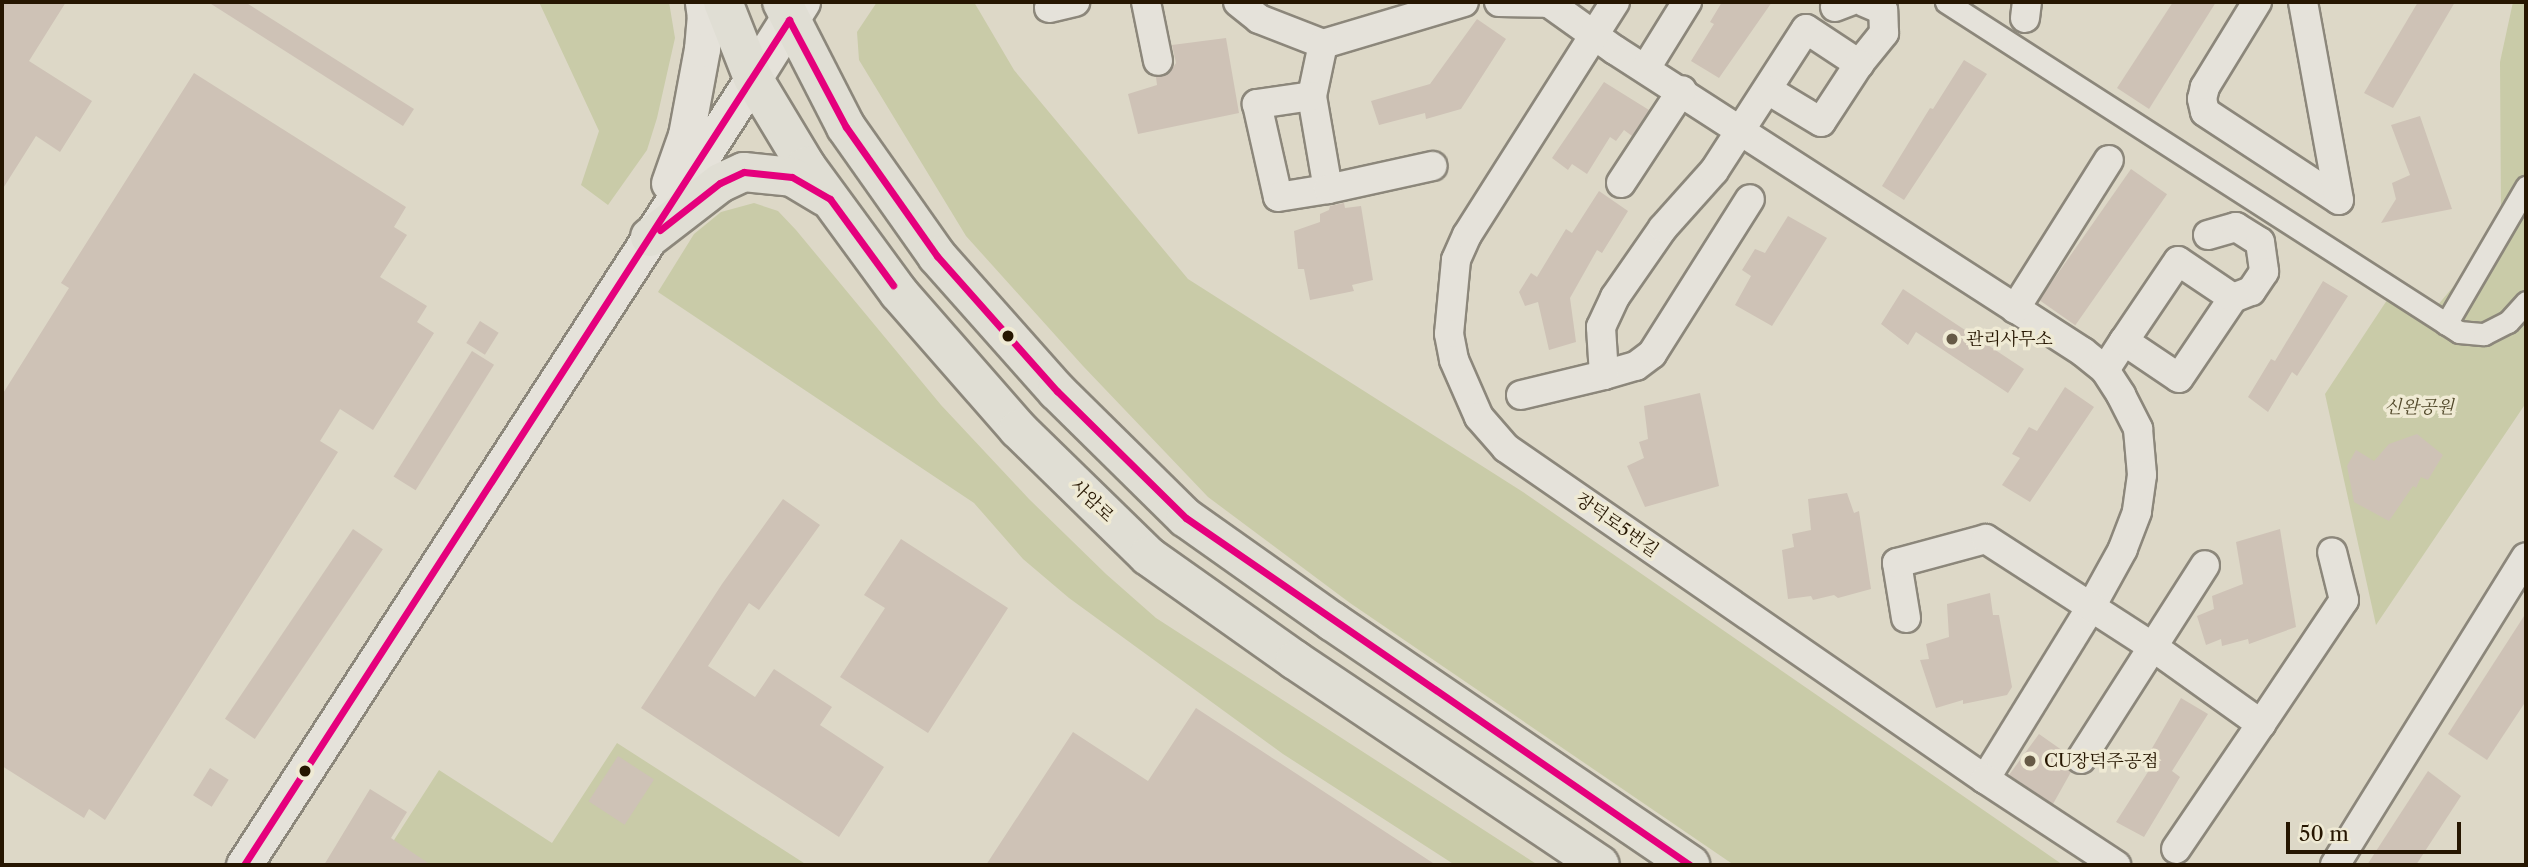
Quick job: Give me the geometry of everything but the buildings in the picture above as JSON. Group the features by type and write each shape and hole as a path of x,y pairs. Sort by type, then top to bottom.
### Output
{"main road":[{"name":"사암로","path":"723,2 753,78 830,200 899,293 1018,429 1148,556 1295,660 1600,865"},
{"path":"753,78 791,8"},
{"path":"791,8 846,127 937,256 1056,391 1186,518 1333,622 1690,865"},
{"path":"650,237 720,183 744,173 792,177 830,200"}],"street":[{"path":"650,237 686,135 702,48 705,17 703,2"},
{"path":"1146,2 1158,61"},
{"path":"1238,2 1259,19 1323,44 1464,2"},
{"path":"1506,2 1549,3 1594,35 2083,352 2105,370 2121,395 2137,429 2141,494 2123,549 2091,607 1985,779"},
{"name":"장덕로5번길","path":"1615,2 1467,234 1456,260 1449,334 1454,360 1468,398 1479,417 1506,449 1985,779 2116,865"},
{"path":"1646,68 1687,2"},
{"path":"1768,90 1821,122 1858,64 1884,33 1883,10 1864,2"},
{"path":"1946,2 2459,331 2484,334 2508,323 2526,302"},
{"path":"2257,2 2205,87 2202,99 2205,112 2339,200 2303,2"},
{"path":"1604,375 1601,327 1604,315 1662,228 1702,188 1806,29 1858,64"},
{"path":"1323,44 1312,96 1328,189"},
{"path":"244,865 753,78"},
{"path":"1621,183 1682,90"},
{"path":"1312,96 1257,104 1278,197 1433,166"},
{"path":"2015,309 2109,160"},
{"path":"2446,324 2526,187"},
{"path":"1521,394 1636,366 1652,354 1750,199"},
{"path":"2124,341 2179,378 2233,298 2251,291 2264,272 2260,242 2236,227 2208,235"},
{"path":"2105,370 2178,261 2233,298"},
{"path":"1906,618 1897,563 1986,539 2152,647 2261,724"},
{"path":"2176,849 2344,600 2332,552"},
{"path":"2335,865 2526,557"},
{"path":"2081,759 2205,565"}],"green space":[{"path":"539,2 669,2 675,38 657,118 647,150 608,205 581,185 599,131"},
{"path":"877,2 974,2 1014,70 1188,279 1523,492 2063,865 1734,865 1350,603 1208,497 1083,366 966,236 859,60 857,32"},
{"name":"신완공원","path":"2513,2 2526,2 2526,403 2376,625 2325,394 2399,282 2437,306 2486,248 2501,212 2500,62"},
{"path":"754,203 778,211 941,405 1029,499 1156,618 1538,865 1455,865 1283,754 1069,598 1023,559 974,503 658,292 694,234 721,212"},
{"path":"617,743 807,865 378,865 439,770 552,843"}],"transit line":[{"path":"244,865 789,20 846,127 937,256 1057,391 1186,518 1690,865"},
{"path":"660,230 720,183 744,172 792,177 830,199 893,285"}],"place":[{"name":"관리사무소","path":"1952,339"},
{"name":"CU장덕주공점","path":"2030,761"}]}
